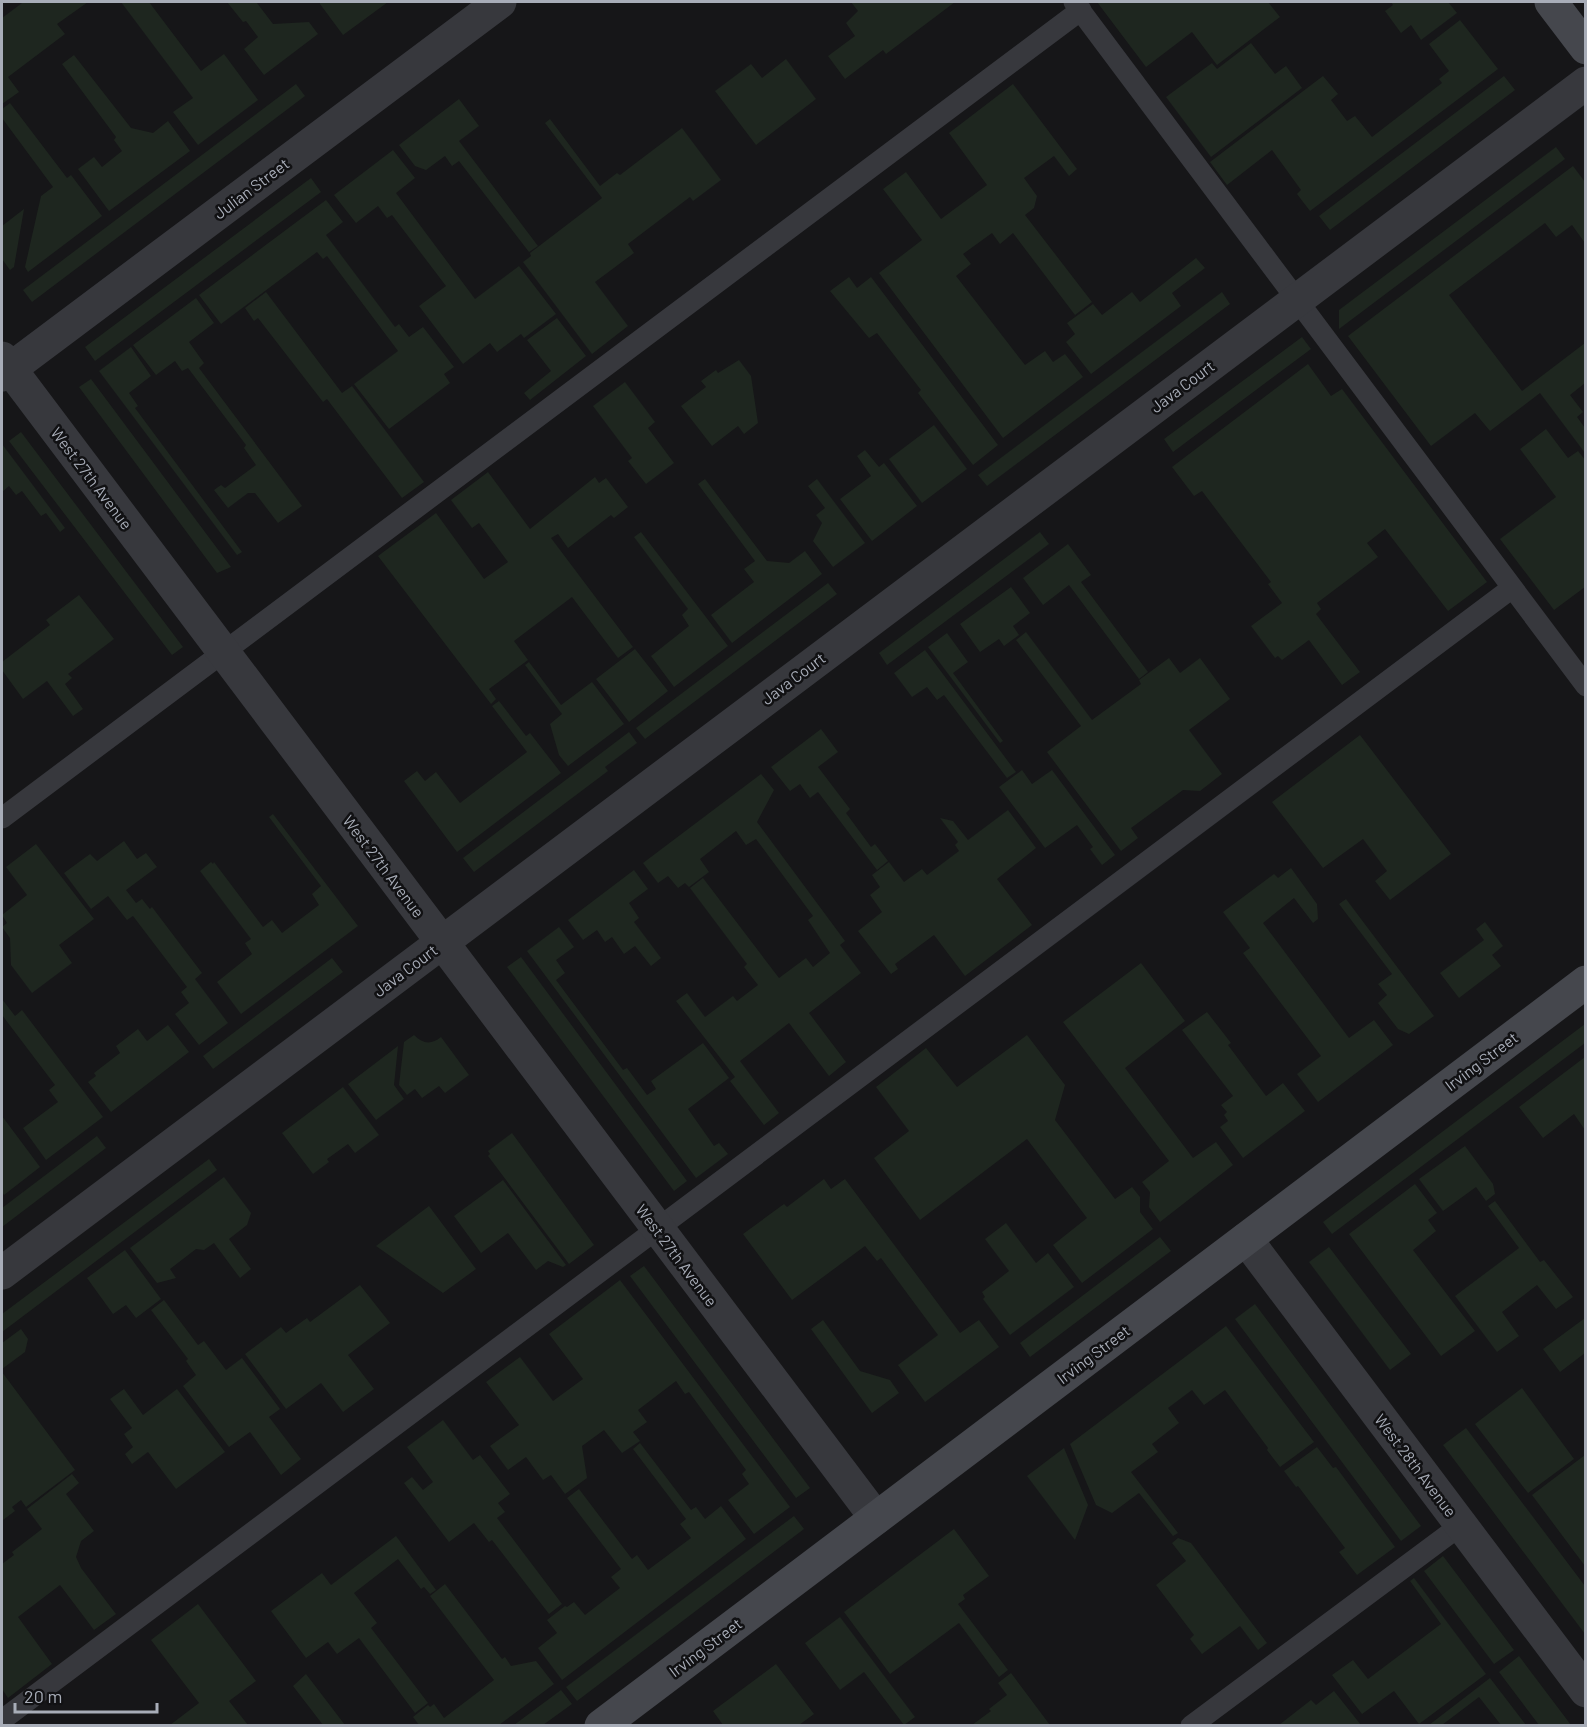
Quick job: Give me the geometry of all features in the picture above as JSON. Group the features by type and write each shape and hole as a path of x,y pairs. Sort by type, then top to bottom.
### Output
{"street":[{"name":"Julian Street","path":"4,367 500,2"},
{"path":"1551,2 1586,48"},
{"name":"Java Court","path":"2,1273 1586,82"},
{"name":"West 27th Avenue","path":"4,367 223,652 876,1518"},
{"name":"Irving Street","path":"601,1725 1586,982"},
{"name":"West 28th Avenue","path":"1246,1239 1586,1691"}],"lane":[{"path":"2,818 1077,6 1586,686"},
{"path":"2,1720 1512,588"},
{"path":"1191,1725 1461,1525"}],"shaded area":[{"path":"21,2 88,2 57,24 65,34 8,77 19,92 2,104 2,18"},
{"path":"121,2 149,2 201,71 224,54 258,100 198,145 173,112 193,98"},
{"path":"227,2 257,3 273,24 309,22 318,34 264,75 244,49 258,37"},
{"path":"320,2 388,2 343,35"},
{"path":"851,2 955,2 886,54 883,50 845,79 828,56 855,36 846,23 858,11"},
{"path":"1097,2 1268,2 1280,17 1217,65 1192,32 1146,67"},
{"path":"1391,2 1448,2 1457,13 1421,40 1411,25 1401,33 1385,11 1393,5"},
{"path":"1460,20 1498,69 1310,211 1297,194 1301,190 1272,150 1227,185 1210,162 1323,76 1338,94 1331,100 1347,121 1355,116 1372,137 1442,83 1439,79 1449,71 1429,44"},
{"path":"1251,43 1275,74 1286,66 1302,88 1211,157 1166,97 1212,63 1217,69"},
{"path":"74,55 131,128 153,133 168,121 190,151 109,211 78,169 94,157 102,167 122,151 114,140 116,137 62,64"},
{"path":"786,59 816,99 756,145 715,91 751,64 762,78"},
{"path":"1504,76 1515,90 1330,230 1319,216"},
{"path":"296,84 305,96 32,302 23,290"},
{"path":"1013,84 1077,169 1069,176 1054,156 1024,178 1037,196 1034,208 1025,215 1092,302 1075,315 1013,233 1000,244 992,233 963,254 971,264 956,276 1025,365 1045,351 1053,362 1065,354 1083,377 1003,438 879,273 922,240 883,189 906,172 941,219 987,185 949,133"},
{"path":"459,99 479,126 459,141 538,246 529,252 459,161 452,166 445,156 426,170 415,166 399,145"},
{"path":"10,103 67,178 71,175 102,216 28,272 25,267 41,196 53,187 2,118 2,109"},
{"path":"550,119 600,186 617,173 620,175 682,128 721,180 693,201 690,197 628,244 634,253 595,282 628,326 592,354 523,262 531,256 530,253 602,198 545,123"},
{"path":"1556,147 1565,159 1339,329 1339,310"},
{"path":"393,150 415,178 396,193 475,299 519,266 556,314 524,338 521,334 497,352 490,343 463,364 419,306 446,286 392,215 387,218 378,206 356,223 334,195"},
{"path":"1573,166 1585,182 1585,243 1572,225 1556,237 1545,223 1449,295 1522,391 1585,343 1585,383 1570,395 1583,412 1577,417 1585,428 1585,453 1540,393 1490,431 1475,413 1431,446 1348,336"},
{"path":"311,178 321,192 95,361 85,347"},
{"path":"326,200 343,222 326,235 395,327 399,324 409,337 423,327 454,367 444,374 450,383 389,429 354,384 398,351 327,256 323,259 317,252 221,324 199,295"},
{"path":"24,209 14,267 10,270 2,259 2,226"},
{"path":"1196,258 1205,268 1172,293 1181,306 1091,374 1066,342 1075,334 1067,323 1093,304 1102,315 1132,292 1140,302"},
{"path":"849,277 857,288 871,277 998,445 973,465 918,393 921,390 877,333 869,338 830,291"},
{"path":"266,292 342,393 352,386 424,482 402,498 327,399 323,402 258,318 254,321 245,308"},
{"path":"1222,292 1230,304 987,486 978,475"},
{"path":"196,298 214,323 189,342 204,363 199,368 302,506 278,523 255,493 248,493 228,508 214,490 221,485 225,488 256,465 244,448 246,445 188,368 182,371 175,361 156,375 133,345"},
{"path":"557,318 586,356 530,400 524,393 551,371 527,340"},
{"path":"1302,337 1311,349 1173,452 1164,439"},
{"path":"131,347 151,376 129,393 138,406 135,408 242,552 237,555 99,371"},
{"path":"739,360 751,376 758,423 744,434 738,426 712,446 681,406 706,387 701,381 716,370 718,373"},
{"path":"1308,364 1331,396 1342,389 1487,582 1448,611 1385,529 1367,543 1378,557 1317,603 1321,609 1316,614 1360,672 1342,685 1309,640 1282,660 1278,656 1275,658 1251,626 1282,603 1268,584 1271,582 1202,491 1194,496 1172,467"},
{"path":"91,379 231,567 217,573 79,387"},
{"path":"625,382 655,422 648,428 674,463 646,484 628,461 632,458 593,406"},
{"path":"934,425 967,469 922,503 889,459"},
{"path":"1546,429 1568,458 1578,451 1586,461 1585,587 1554,610 1500,539 1556,497 1520,449"},
{"path":"21,432 183,647 172,655 9,441"},
{"path":"2,444 65,528 60,532 46,513 41,516 22,491 16,495 9,486 2,492"},
{"path":"865,450 879,467 884,463 917,506 872,541 840,499 871,476 857,456"},
{"path":"488,472 530,529 595,477 599,483 606,478 628,507 614,518 611,515 568,548 558,534 551,538 633,647 618,658 572,597 514,641 528,660 489,689 496,699 491,704 378,556 436,513 484,579 508,562 479,523 472,528 451,500"},
{"path":"705,479 767,561 789,563 805,551 822,574 732,643 711,615 754,582 744,569 755,561 698,484"},
{"path":"817,479 865,543 833,567 813,541 822,523 816,515 825,508 808,486"},
{"path":"641,532 728,646 674,687 651,656 689,626 682,615 688,609 634,537"},
{"path":"1040,532 1049,544 887,665 879,653"},
{"path":"1068,544 1091,575 1081,582 1148,672 1139,679 1069,585 1043,605 1023,578"},
{"path":"828,583 837,594 645,739 636,728"},
{"path":"1011,587 1030,613 1013,626 1019,635 1004,646 999,639 980,652 960,624"},
{"path":"79,595 114,639 68,674 72,678 65,684 83,709 73,716 47,681 23,699 2,670 2,662 50,625 46,620"},
{"path":"1026,632 1092,720 1141,684 1139,680 1169,658 1180,673 1200,658 1230,699 1189,730 1222,774 1200,791 1183,790 1131,828 1138,838 1121,851 1047,752 1081,726 1016,640"},
{"path":"947,633 968,662 953,673 1003,741 1000,743 928,647"},
{"path":"635,649 668,691 629,722 596,679"},
{"path":"925,650 1016,772 1007,778 944,695 937,700 927,687 912,697 894,673"},
{"path":"529,662 561,705 592,682 624,724 568,766 559,755 550,724 562,714 525,665"},
{"path":"499,701 526,736 530,733 561,773 457,852 404,781 417,771 425,781 436,772 460,803 527,752 492,706"},
{"path":"821,729 838,752 818,767 850,809 846,813 871,847 875,844 888,861 877,870 818,792 810,798 800,784 790,791 771,767"},
{"path":"629,732 637,743 605,767 608,771 474,872 463,858"},
{"path":"1360,735 1451,854 1390,900 1375,881 1387,871 1363,839 1323,868 1272,802"},
{"path":"1022,770 1032,784 1052,770 1115,855 1102,865 1090,849 1093,847 1077,825 1045,848 999,787"},
{"path":"761,774 774,790 757,822 845,941 840,945 861,973 809,1013 846,1062 829,1076 789,1023 740,1061 779,1113 764,1125 730,1081 735,1077 676,1001 687,993 705,1017 733,996 737,1001 758,985 744,967 747,964 690,888 703,878 779,978 806,958 813,967 830,953 808,920 813,916 756,839 746,845 736,831 700,859 709,872 689,887 685,883 678,888 668,876 658,883 643,863"},
{"path":"1008,810 1036,848 997,879 1032,925 965,976 934,935 895,964 898,969 891,974 858,931 882,912 870,895 880,887 872,875 889,862 904,882 922,869 927,875 959,851 955,845 958,842 940,818 953,821 968,840"},
{"path":"273,814 358,926 241,1014 217,982 252,954 245,943 251,939 200,871 214,862 263,927 272,920 282,933 319,905 312,894 321,886 269,817"},
{"path":"124,841 137,859 146,853 157,867 126,890 136,903 142,899 150,909 152,907 202,973 195,979 228,1023 199,1045 175,1014 189,1003 181,992 187,987 133,916 127,920 108,896 91,909 64,873 90,854 97,861"},
{"path":"36,844 94,919 59,945 72,963 32,993 11,965 10,938 2,927 7,923 2,915 27,895 6,867"},
{"path":"1291,868 1317,904 1318,919 1313,923 1294,898 1263,923 1349,1038 1374,1020 1393,1045 1318,1102 1297,1074 1321,1056 1243,953 1250,948 1223,912 1274,874 1278,878"},
{"path":"634,870 648,889 629,903 639,918 634,922 661,958 651,966 635,946 624,954 612,937 605,942 597,930 583,940 568,920"},
{"path":"1346,899 1434,1016 1409,1034 1398,1029 1378,1003 1387,995 1378,984 1392,974 1339,904"},
{"path":"1485,922 1503,946 1492,955 1501,966 1459,998 1440,973 1484,940 1476,929"},
{"path":"559,927 574,947 556,960 565,973 556,980 623,1070 627,1068 647,1095 656,1089 651,1081 703,1043 729,1078 688,1109 714,1146 719,1143 728,1154 696,1178 527,951"},
{"path":"521,957 687,1181 674,1191 507,967"},
{"path":"332,958 343,972 213,1069 203,1056"},
{"path":"1141,963 1185,1021 1125,1068 1193,1158 1216,1142 1233,1165 1160,1222 1149,1207 1150,1192 1142,1182 1169,1161 1063,1022"},
{"path":"2,999 15,1016 22,1010 103,1117 46,1160 23,1128 58,1102 49,1090 55,1085 2,1015"},
{"path":"1207,1012 1231,1043 1228,1045 1266,1096 1283,1083 1305,1111 1243,1158 1220,1127 1228,1121 1224,1115 1227,1112 1221,1105 1233,1096 1182,1030"},
{"path":"1585,1024 1585,1043 1332,1234 1323,1222"},
{"path":"168,1025 189,1052 111,1112 88,1082 96,1076 94,1073 120,1053 116,1046 138,1029 147,1041"},
{"path":"414,1035 427,1042 441,1037 469,1075 445,1093 439,1086 422,1098 415,1089 407,1095 399,1085 404,1042"},
{"path":"1027,1035 1065,1085 1055,1120 1115,1199 1132,1187 1140,1197 1140,1212 1153,1229 1082,1283 1053,1245 1087,1218 1027,1139 920,1220 874,1158 909,1131 876,1087 926,1048 957,1087"},
{"path":"398,1046 394,1085 404,1099 376,1120 348,1084"},
{"path":"1585,1057 1585,1130 1574,1114 1543,1138 1519,1107"},
{"path":"343,1087 379,1135 355,1153 348,1144 327,1159 329,1162 313,1174 282,1133"},
{"path":"2,1116 40,1167 4,1195 2,1192"},
{"path":"512,1133 594,1245 569,1264 488,1156 490,1154 488,1151"},
{"path":"97,1136 106,1148 2,1227 2,1208"},
{"path":"1465,1146 1493,1184 1495,1194 1486,1201 1476,1187 1443,1211 1419,1179"},
{"path":"209,1159 217,1170 2,1332 2,1314"},
{"path":"224,1177 251,1213 247,1225 229,1239 251,1269 240,1278 214,1243 204,1250 196,1249 170,1269 176,1278 157,1283 130,1248"},
{"path":"824,1179 831,1189 845,1179 960,1333 979,1320 999,1347 925,1402 898,1365 938,1335 881,1258 877,1261 865,1246 792,1300 743,1234 784,1204 787,1207"},
{"path":"503,1180 566,1265 563,1267 548,1261 536,1270 508,1233 481,1253 454,1216"},
{"path":"1415,1184 1437,1213 1428,1220 1436,1231 1413,1250 1475,1331 1441,1356 1349,1234"},
{"path":"1495,1201 1540,1262 1544,1260 1573,1297 1556,1309 1537,1285 1502,1312 1519,1336 1497,1352 1455,1296 1519,1248 1488,1206"},
{"path":"429,1206 476,1269 443,1293 376,1246"},
{"path":"1006,1223 1036,1263 1048,1253 1074,1287 1010,1335 983,1299 985,1297 982,1292 1009,1271 985,1239"},
{"path":"1160,1237 1171,1251 1030,1357 1020,1343"},
{"path":"1329,1247 1411,1354 1390,1370 1309,1262"},
{"path":"125,1250 161,1299 136,1318 126,1305 113,1314 87,1278"},
{"path":"644,1266 810,1488 796,1498 630,1276"},
{"path":"620,1280 790,1507 754,1534 728,1500 749,1484 742,1474 746,1470 689,1392 685,1394 676,1381 638,1410 647,1422 633,1432 640,1441 622,1453 604,1430 582,1446 587,1478 565,1494 551,1475 543,1480 526,1457 508,1470 490,1446 519,1425 486,1382 520,1357 553,1401 583,1379 549,1334"},
{"path":"360,1285 390,1323 348,1355 374,1389 343,1412 321,1383 286,1409 245,1354 281,1327 286,1333 307,1318 310,1322"},
{"path":"164,1300 198,1345 204,1341 226,1370 242,1358 280,1409 269,1417 301,1459 281,1475 250,1432 229,1447 183,1386 196,1375 186,1361 188,1359 151,1310"},
{"path":"1255,1304 1421,1526 1401,1541 1235,1319"},
{"path":"1585,1318 1585,1353 1560,1372 1543,1349"},
{"path":"823,1320 860,1371 890,1380 899,1393 872,1413 811,1329"},
{"path":"1226,1326 1314,1442 1280,1467 1225,1390 1204,1405 1192,1390 1168,1408 1179,1423 1152,1444 1158,1452 1131,1472 1178,1533 1173,1536 1139,1493 1112,1513 1096,1505 1070,1444"},
{"path":"21,1329 28,1339 25,1352 2,1369 2,1343"},
{"path":"2,1372 75,1470 26,1507 21,1500 12,1507 15,1511 3,1520 2,1518"},
{"path":"1522,1388 1574,1459 1528,1493 1475,1424"},
{"path":"124,1389 143,1415 177,1389 225,1452 176,1489 148,1452 132,1464 125,1454 133,1447 124,1434 132,1428 110,1399"},
{"path":"443,1420 473,1460 480,1455 510,1494 498,1503 505,1512 497,1518 562,1604 549,1614 492,1540 489,1542 474,1523 449,1542 404,1483 412,1477 423,1490 433,1482 407,1447"},
{"path":"1466,1428 1585,1586 1585,1634 1443,1445"},
{"path":"640,1443 691,1510 696,1507 705,1519 721,1506 746,1539 562,1680 538,1648 557,1633 547,1620 574,1602 585,1615 620,1588 611,1577 621,1569 567,1498 579,1489 632,1559 637,1555 648,1570 691,1538 680,1524 686,1519 633,1449"},
{"path":"1317,1447 1333,1468 1336,1467 1395,1547 1357,1575 1339,1552 1345,1548 1284,1471"},
{"path":"1064,1448 1088,1505 1075,1540 1027,1476"},
{"path":"1585,1455 1585,1566 1532,1495"},
{"path":"72,1474 79,1483 66,1494 94,1531 81,1541 76,1557 81,1568 116,1614 94,1630 60,1585 18,1617 52,1664 8,1698 2,1689 2,1564 14,1555 12,1552 42,1529 27,1509"},
{"path":"794,1516 804,1529 577,1701 566,1687"},
{"path":"954,1529 989,1576 963,1595 965,1599 958,1604 1008,1670 999,1677 959,1623 890,1674 844,1612"},
{"path":"396,1536 436,1590 430,1594 424,1587 421,1589 398,1559 354,1593 377,1623 371,1628 428,1703 415,1713 359,1638 337,1654 328,1642 306,1658 271,1611 322,1573 331,1585"},
{"path":"1178,1538 1191,1543 1267,1643 1258,1650 1240,1626 1202,1654 1190,1639 1194,1635 1156,1585 1186,1561 1172,1543"},
{"path":"1443,1556 1514,1650 1494,1664 1424,1571"},
{"path":"1414,1578 1486,1674 1419,1724 1394,1691 1362,1714 1332,1675 1353,1660 1368,1679 1441,1624 1410,1581"},
{"path":"445,1584 502,1659 505,1657 511,1666 536,1661 554,1684 499,1725 419,1725 413,1717 428,1705 430,1707 434,1704 444,1718 494,1680 430,1596"},
{"path":"198,1604 256,1681 229,1701 248,1725 170,1725 199,1703 151,1640"},
{"path":"840,1617 915,1717 904,1725 864,1672 840,1690 805,1643"},
{"path":"1519,1656 1571,1725 1539,1725 1499,1672"},
{"path":"776,1664 814,1714 799,1725 723,1725 713,1711"},
{"path":"1011,1673 1050,1725 972,1725 1007,1695 998,1683"},
{"path":"306,1674 345,1725 323,1725 293,1686"},
{"path":"1490,1678 1526,1725 1501,1725 1479,1697 1442,1725 1429,1725"},
{"path":"561,1690 572,1704 543,1725 514,1725"},
{"path":"1334,1691 1361,1725 1279,1725 1311,1700 1316,1705"}]}
